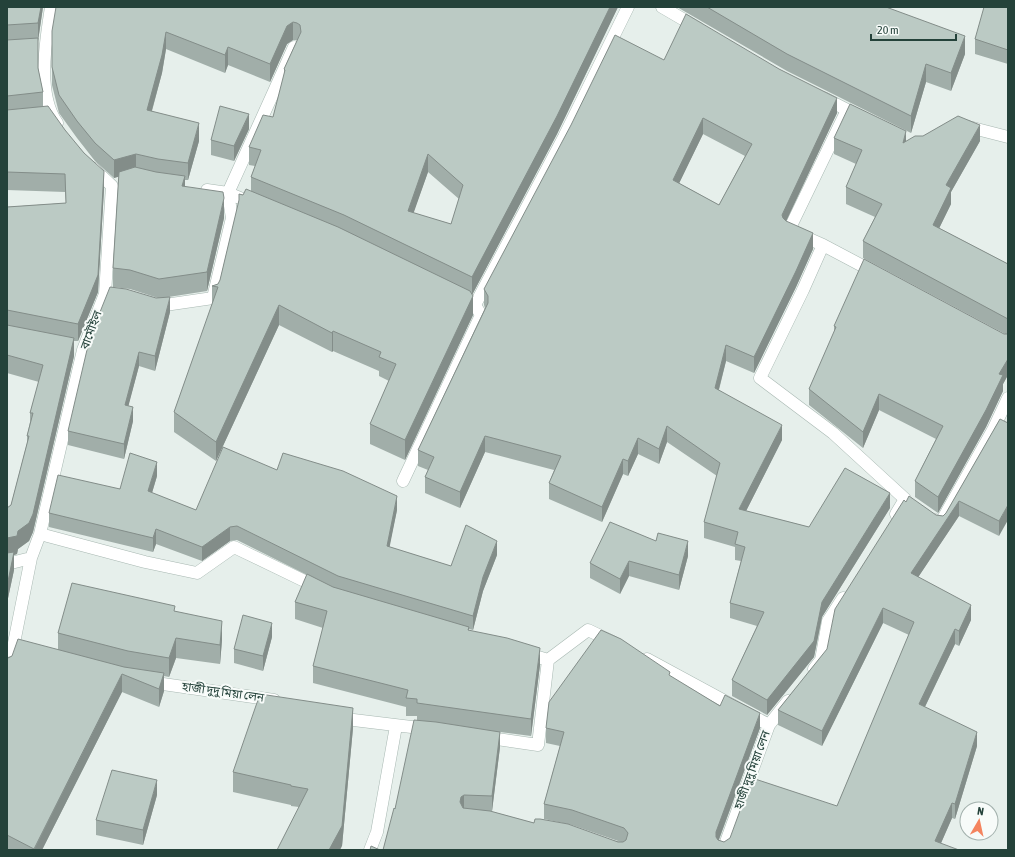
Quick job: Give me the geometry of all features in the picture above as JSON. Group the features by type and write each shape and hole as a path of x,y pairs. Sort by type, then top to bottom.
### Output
{"street":[{"path":"51,7 45,48 45,86 52,116 63,132"},
{"path":"475,305 564,137 628,7"},
{"path":"662,7 709,35"},
{"path":"143,301 158,306 213,298 232,218 228,193 294,47"},
{"path":"32,49 45,48"},
{"path":"812,92 873,123"},
{"path":"847,110 789,230 823,245 884,277"},
{"path":"37,118 52,116"},
{"path":"951,128 957,124 1008,137"},
{"name":"বামৌইল","path":"7,668 17,649 30,558 40,534 83,350 104,294 118,184 86,160"},
{"path":"194,189 228,193 263,208"},
{"path":"823,245 760,378 833,433 905,499 917,507"},
{"path":"104,294 120,295"},
{"path":"403,481 481,316 475,305 463,300"},
{"path":"70,348 83,350"},
{"path":"928,515 940,524 993,430 1008,398"},
{"path":"889,525 905,499"},
{"path":"40,534 145,562 196,573 234,548 328,593"},
{"path":"7,564 30,558"},
{"path":"807,678 821,660 828,621 849,590"},
{"path":"468,734 538,745 548,660 588,630 621,646"},
{"path":"510,649 548,660"},
{"name":"হাজী দুদু মিয়া লেন","path":"634,652 769,724 726,849"},
{"name":"হাজী দুদু মিয়া লেন","path":"141,680 273,700 285,705"},
{"path":"769,724 797,689"},
{"path":"326,716 437,730"},
{"path":"370,850 377,832 396,726"}],"building":[{"path":"7,7 41,7 38,23 7,25"},
{"path":"56,7 610,7 557,116 472,277 344,215 251,177 261,150 249,147 263,115 273,117 284,69 301,32 300,25 297,23 293,22 287,26 270,64 228,47 225,55 166,32 162,55 147,110 199,123 188,163 136,154 114,160 95,143 59,95 52,67 52,31","holes":["428,154 463,185 451,224 408,211"]},
{"path":"707,7 886,7 965,36 951,73 926,64 911,116 787,54"},
{"path":"984,7 1008,7 1008,50 975,39"},
{"path":"686,14 779,69 837,98 782,215 786,221 813,233 754,357 726,345 715,388 782,425 739,509 809,527 845,468 890,493 822,602 814,641 767,700 732,680 764,612 730,603 745,547 735,544 738,532 704,522 720,463 667,426 659,449 638,438 628,461 623,459 602,507 549,483 561,456 485,436 460,492 425,477 434,457 418,450 488,303 488,296 484,289 571,125 615,35 664,60","holes":["703,118 752,144 719,205 673,180"]},
{"path":"38,38 38,68 43,92 7,96 7,40"},
{"path":"850,104 906,131 903,143 915,136 923,136 958,116 980,125 946,185 951,188 933,225 1008,264 1008,319 863,241 882,204 846,187 862,150 834,138"},
{"path":"48,106 84,153 104,171 98,275 78,324 7,310 7,207 66,203 65,174 7,172 7,110"},
{"path":"220,106 249,114 234,146 211,140"},
{"path":"135,167 156,172 185,176 182,186 223,192 224,198 207,272 159,279 130,270 113,268 119,172"},
{"path":"246,189 338,227 470,291 473,296 405,440 370,424 396,364 379,357 381,352 333,331 332,333 279,305 216,442 174,412 218,287 212,286 218,284 220,280 239,200 239,194 243,195"},
{"path":"864,259 1004,334 1008,334 1008,359 999,374 1003,375 986,410 938,497 915,481 943,426 879,394 863,432 809,389 836,327 834,326"},
{"path":"110,287 126,289 156,298 170,297 155,356 139,352 125,405 133,407 124,444 68,431 90,337"},
{"path":"7,325 74,338 33,514 29,523 18,531 17,536 7,538 7,508 11,505 29,436 27,436 33,413 30,413 43,365 7,355"},
{"path":"1000,419 1008,423 1008,505 999,521 959,501 911,573 971,605 959,631 955,629 919,704 977,732 955,804 952,803 935,841 959,850 383,850 394,808 395,809 414,720 500,732 492,796 464,795 461,797 460,802 463,808 490,811 534,823 535,819 540,819 568,824 618,842 623,842 626,840 628,833 624,828 572,810 544,804 564,732 546,728 549,702 601,630 621,639 670,672 669,675 720,706 725,695 760,713 716,832 716,837 718,840 724,842 730,838 752,778 837,806 914,622 883,608 822,731 778,710 827,649 835,609 904,500 906,502 909,496 936,515 943,516"},
{"path":"223,447 277,470 283,453 343,471 397,496 387,546 451,566 466,525 497,541 483,577 473,616 338,576 237,526 230,527 202,547 156,529 153,538 49,513 58,475 120,489 130,453 157,462 148,491 196,510"},
{"path":"610,522 656,541 658,533 688,541 679,575 629,561 620,579 590,563"},
{"path":"14,552 7,586 7,553"},
{"path":"307,574 333,587 469,627 468,630 507,638 540,648 531,719 417,703 417,699 406,698 408,690 313,666 327,611 295,602"},
{"path":"72,583 175,606 174,611 222,621 220,645 176,638 169,658 128,651 58,633"},
{"path":"243,615 272,623 263,656 234,649"},
{"path":"18,639 124,667 164,673 159,689 122,674 34,849 7,835 7,657 12,656"},
{"path":"260,694 353,708 342,826 329,850 277,850 308,789 233,772"},
{"path":"112,770 157,780 143,830 96,820"},
{"path":"371,846 380,850 370,850"}]}
